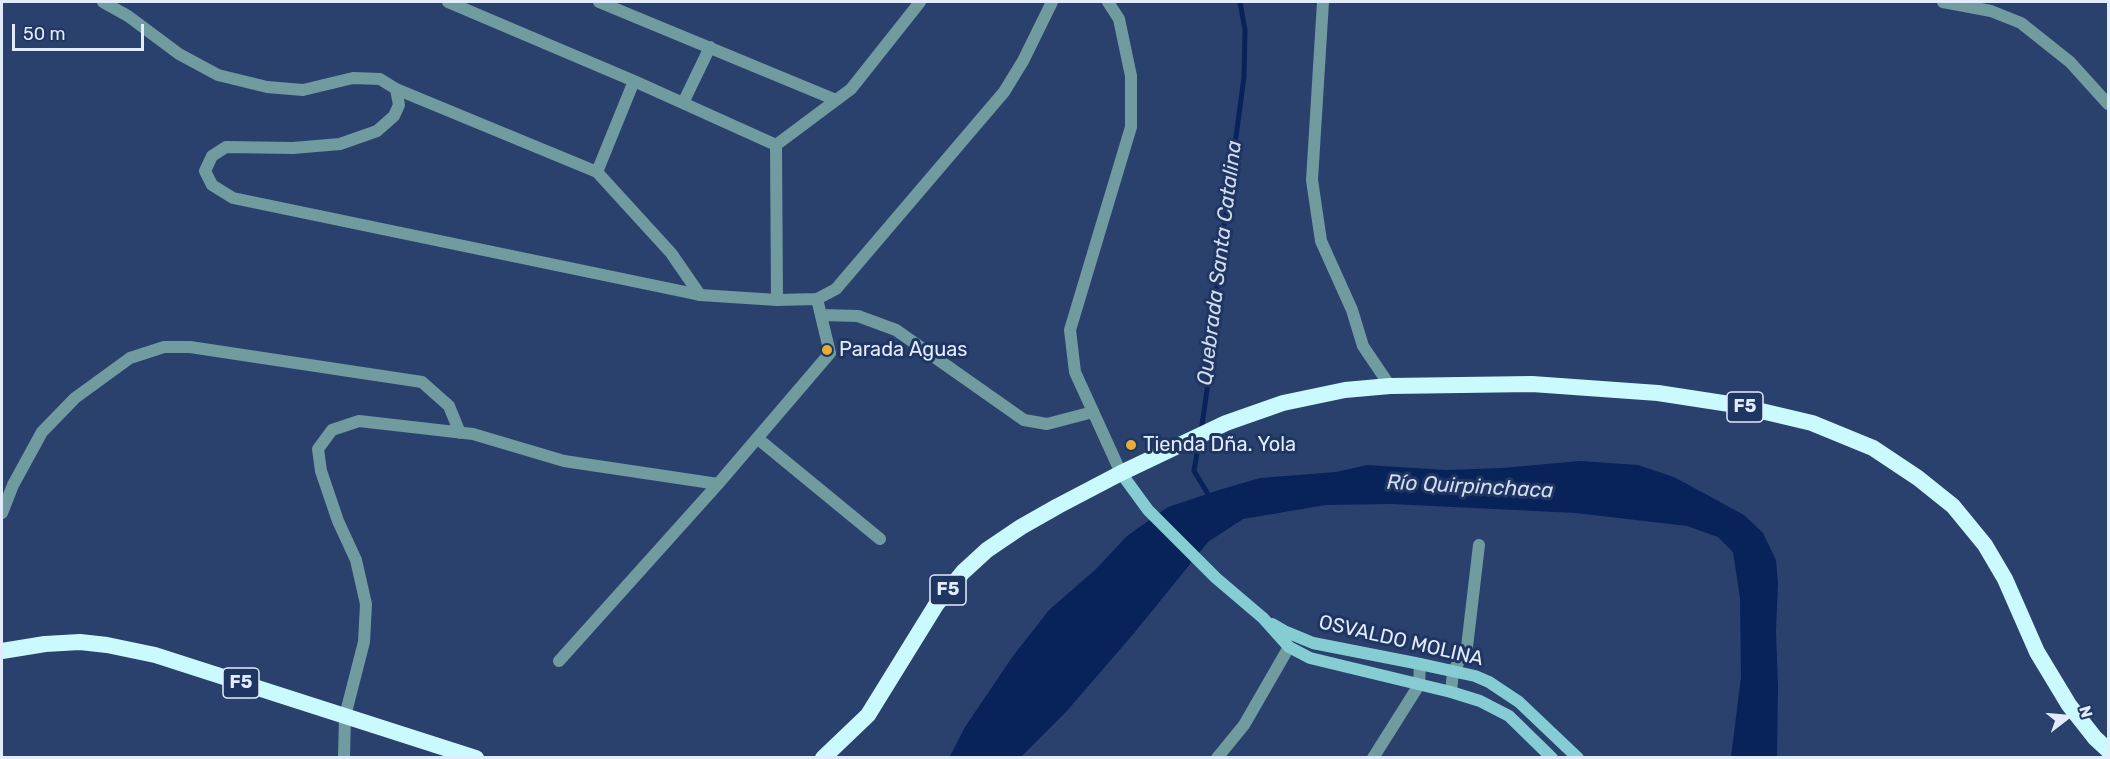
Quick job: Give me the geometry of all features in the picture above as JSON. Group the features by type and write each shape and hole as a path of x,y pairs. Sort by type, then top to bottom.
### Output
{"highway":[{"name":"F5","path":"832,754 868,716 936,605 963,572 987,550 1021,527 1120,473 1226,423 1283,403 1345,390 1390,386 1532,384 1658,393 1736,405 1812,423 1872,448 1918,478 1953,506 1984,545 2004,579 2037,652 2069,705 2095,738 2109,750"},
{"name":"F5","path":"2,651 45,644 80,642 154,655 476,758"}],"main road":[{"path":"1120,473 1148,510 1216,578 1263,618 1289,647 1310,658 1480,701 1509,716 1552,758"},
{"name":"OSVALDO MOLINA","path":"1263,618 1284,631 1313,643 1482,679 1504,690 1538,717 1572,755"}],"street":[{"path":"103,2 128,16 179,54 218,75 267,87 303,90 353,78 381,79 396,89 597,172 671,253 700,295"},
{"path":"448,2 634,81 776,146"},
{"path":"599,2 836,100"},
{"path":"776,146 850,88 920,2"},
{"path":"396,89 399,105 394,116 377,131 340,144 293,148 226,147 212,156 205,171 212,185 233,198 700,295 777,300 817,299 836,289 1004,92 1023,61 1052,2"},
{"path":"1108,2 1119,19 1131,76 1131,127 1070,330 1075,372 1120,473"},
{"path":"1323,2 1312,180 1321,241 1352,310 1363,346 1390,386"},
{"path":"1943,2 1991,10 2021,24 2070,62 2109,104"},
{"path":"683,103 710,47"},
{"path":"597,172 634,81"},
{"path":"776,146 777,300"},
{"path":"559,661 718,484 830,353 817,299"},
{"path":"822,315 858,316 896,330 1024,420 1047,424 1093,412"},
{"path":"2,513 13,485 42,432 75,398 130,358 164,347 190,347 422,382 449,406 460,433"},
{"path":"344,758 345,716 364,642 366,604 356,560 321,471 318,449 332,430 359,421 473,434 564,461 718,484"},
{"path":"757,438 880,539"},
{"path":"1451,692 1453,672 1467,647 1479,545"},
{"path":"1216,758 1244,725 1289,647"},
{"path":"1373,758 1419,685 1420,664"}],"water":[{"name":"Río Quirpinchaca","path":"1580,461 1638,465 1674,477 1744,515 1763,533 1776,560 1778,583 1777,757 1731,757 1741,677 1740,598 1733,552 1718,537 1687,526 1576,513 1391,504 1326,505 1243,519 1208,542 1066,712 1021,757 949,758 965,727 1013,656 1049,610 1096,569 1127,536 1168,507 1260,478 1336,472 1367,465 1446,470"}],"waterway":[{"name":"Quebrada Santa Catalina","path":"1201,432 1209,376 1219,264 1244,77 1245,30 1240,2"},
{"name":"Quebrada Santa Catalina","path":"1199,441 1194,471 1211,499"}],"place":[{"name":"Parada Aguas","path":"827,350"},
{"name":"Tienda Dña. Yola","path":"1131,445"}]}
